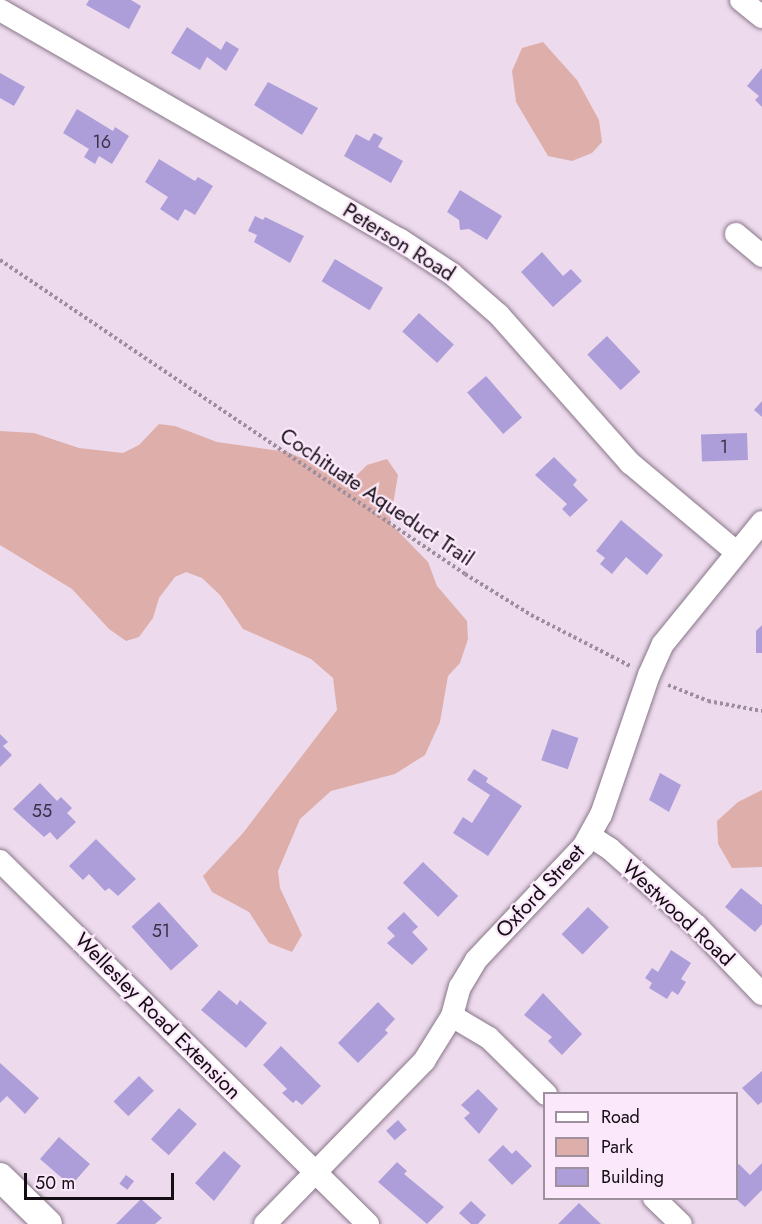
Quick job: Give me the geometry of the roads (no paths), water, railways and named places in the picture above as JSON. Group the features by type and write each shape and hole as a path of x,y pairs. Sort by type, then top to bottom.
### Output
{"main road":[{"path":"0,1177 48,1224"}],"street":[{"path":"741,0 762,17"},
{"name":"Peterson Road","path":"0,10 399,239 452,274 499,315 630,463 736,552"},
{"path":"736,234 762,256"},
{"name":"Oxford Street","path":"265,1224 424,1061 452,1016 460,987 476,960 590,836 649,675 673,629 762,522"},
{"name":"Westwood Road","path":"590,836 610,849 697,926 762,994"},
{"name":"Wellesley Road Extension","path":"0,861 368,1224"},
{"path":"452,1016 477,1028 544,1092"},
{"path":"656,1200 681,1224"}]}
